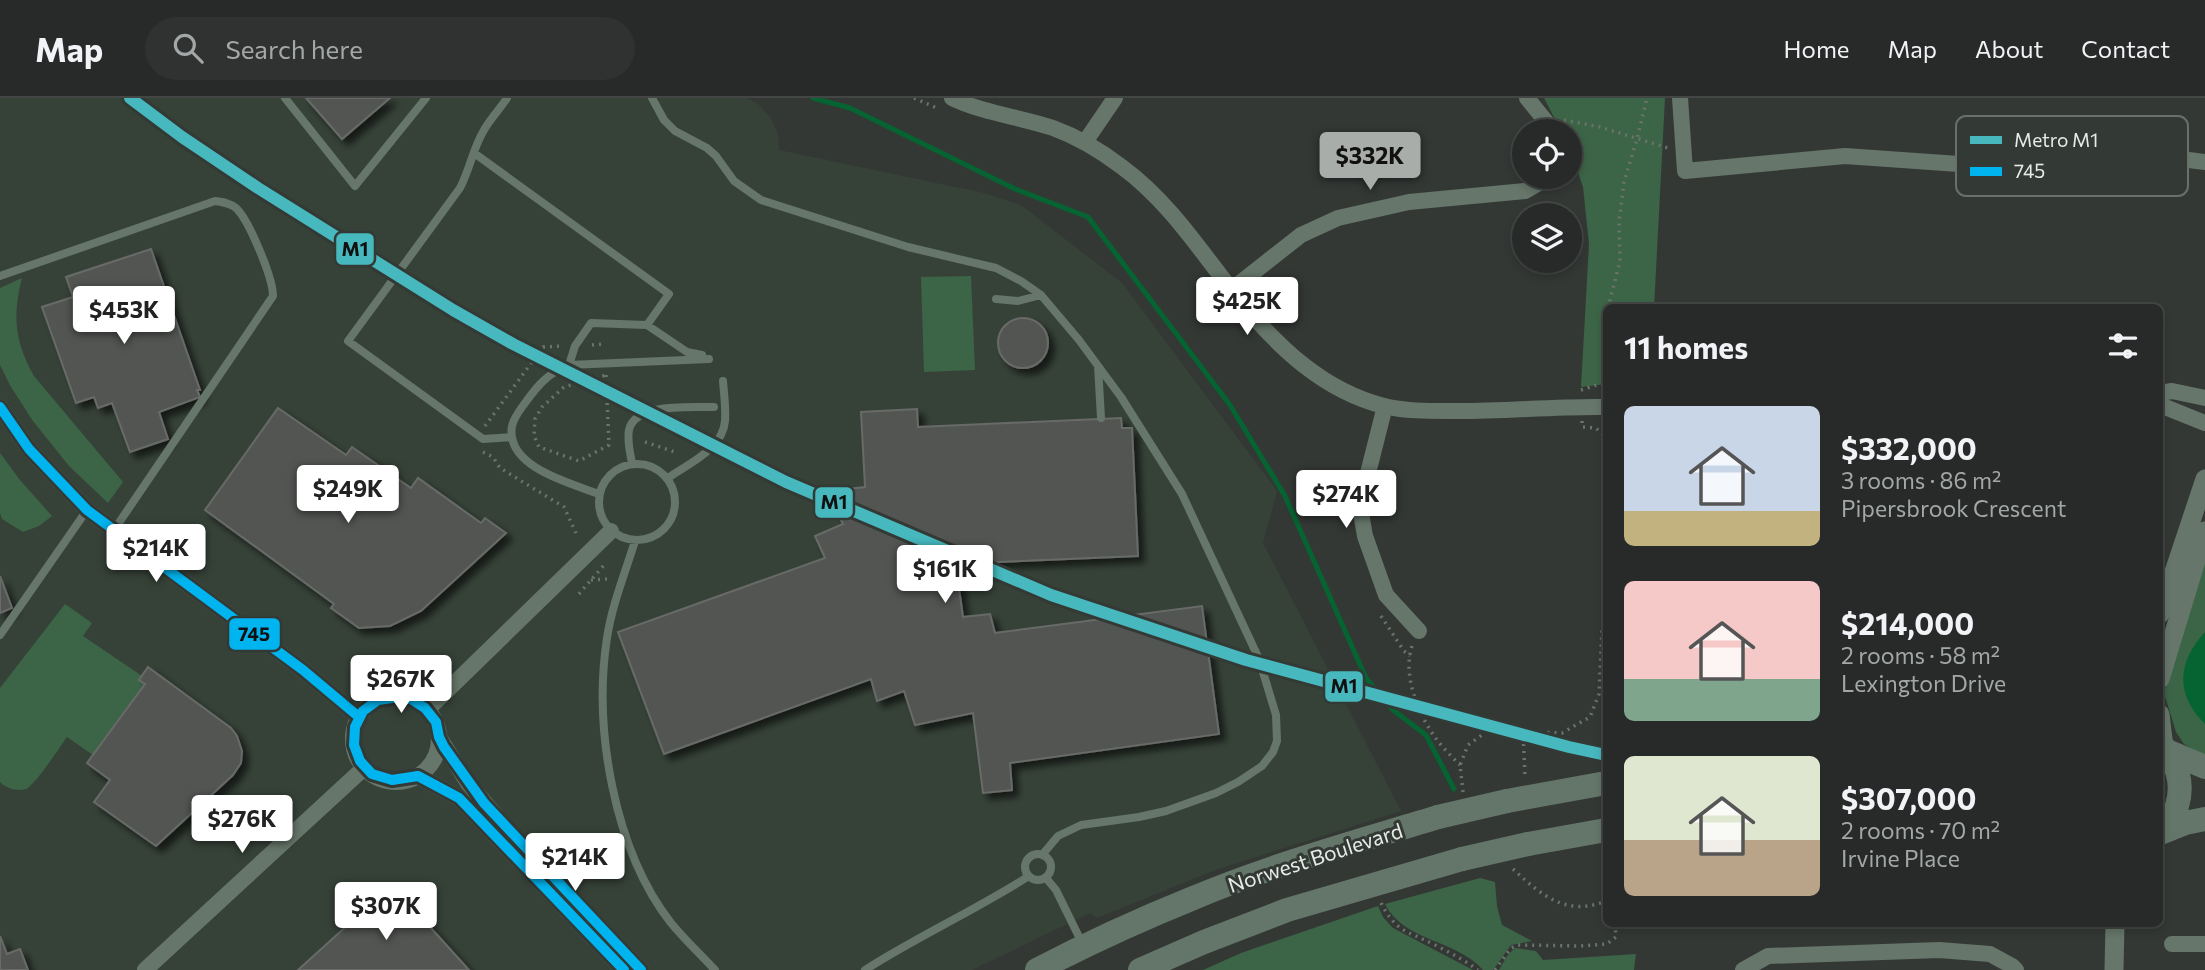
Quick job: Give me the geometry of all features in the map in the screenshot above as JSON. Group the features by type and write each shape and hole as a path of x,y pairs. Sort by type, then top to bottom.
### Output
{"main road":[{"path":"2163,747 2205,767"},
{"path":"2163,747 2177,769 2180,787 2177,806 2163,829"},
{"name":"Norwest Boulevard","path":"1037,970 1193,898 1271,869 1438,817 1516,799 1603,784"},
{"path":"2163,831 2185,822 2205,818"},
{"name":"Norwest Boulevard","path":"1140,970 1287,910 1462,859 1603,831"}],"street":[{"path":"1085,142 1115,98"},
{"path":"1527,98 1544,119"},
{"path":"1680,98 1685,171 1845,156 1956,164"},
{"path":"947,104 1054,129 1085,142 1122,167 1157,196 1260,325 1301,363 1348,392 1385,406 1427,411 1500,412 1603,407"},
{"path":"1231,290 1301,235 1338,218 1409,202 1528,189"},
{"path":"2163,392 2172,391 2205,398"},
{"path":"1385,406 1364,489 1361,513 1365,536 1386,595 1419,631"},
{"path":"2163,406 2205,422"},
{"path":"0,407 29,449 87,510 303,670 359,717"},
{"path":"2163,605 2205,479"},
{"path":"428,709 611,531"},
{"path":"2163,669 2205,531"},
{"path":"388,696 410,697 428,709 438,726 439,746 436,757 418,776 401,781 372,775 364,768 354,746 354,731 359,717 370,704 388,696"},
{"path":"439,737 468,783 503,825 641,970"},
{"path":"145,970 364,768"},
{"path":"418,776 458,798 624,970"},
{"path":"2114,970 2116,930"},
{"path":"2172,944 2205,944"},
{"path":"1746,967 1768,956 1939,950 1990,954 2016,970"}],"lane":[{"path":"285,98 355,186 426,98"},
{"path":"507,98 484,131 460,188 348,341 483,439 512,437"},
{"path":"652,98 664,120 675,131 707,148 734,181 761,201 895,243 996,268 1041,295 1098,366 1134,417 1182,494 1259,659 1276,715 1278,741 1269,761 1216,793 1153,814 1081,825 1058,836 1042,855"},
{"path":"474,153 668,294 647,325"},
{"path":"0,276 215,201 233,206 245,220 272,279 274,296 114,531"},
{"path":"996,299 1018,301 1041,295"},
{"path":"569,365 575,346 591,323 647,325 687,352 709,356 569,365 544,378 512,426 512,437 521,457 539,470 599,494"},
{"path":"1098,366 1101,418"},
{"path":"668,478 715,444 723,433 723,381"},
{"path":"632,463 629,431 632,421 639,414 649,410 714,407"},
{"path":"632,463 653,468 668,478 676,500 668,524 648,539 635,541 611,531 600,514 599,494 612,474 632,463"},
{"path":"0,635 87,510"},
{"path":"635,541 607,636 603,703 608,760 618,810 646,883 671,923 715,970"},
{"path":"1033,855 1042,855 1051,863 1051,872 1046,878 1038,881 1028,876 1025,870 1027,861 1033,855"},
{"path":"865,970 1028,876"},
{"path":"1046,878 1056,890 1084,946"}],"path":[{"path":"914,98 947,104"},
{"path":"1609,304 1620,261 1619,222 1624,181 1647,98"},
{"path":"1582,124 1684,153"},
{"path":"606,375 608,445 579,461 553,452 539,447 534,436 535,419 542,407 564,387 606,375"},
{"path":"1580,390 1603,383"},
{"path":"1582,427 1596,428 1603,435"},
{"path":"645,442 678,453"},
{"path":"483,452 493,457 500,468 564,506 576,533"},
{"path":"579,594 604,565"},
{"path":"591,580 607,579"},
{"path":"1379,613 1404,652 1410,656"},
{"path":"1419,631 1410,650 1410,675 1418,709 1436,740 1460,765"},
{"path":"1516,799 1523,730"},
{"path":"1378,897 1389,918 1405,933 1431,943 1478,970"},
{"path":"1495,970 1511,948 1518,945 1560,947 1607,944 1616,937 1615,927"}],"shaded area":[{"path":"0,98 747,98 758,104 770,117 778,134 779,150 984,193 1021,205 1122,283 1277,491 1263,543 1401,811 1218,869 1097,918 1090,913 972,970 0,970"},
{"path":"1544,98 1665,98 1654,304 1603,304 1603,384 1581,387 1589,244 1583,187 1582,119 1555,119"},
{"path":"971,276 975,370 924,372 921,277"},
{"path":"22,278 16,317 23,352 34,376 123,482 108,503 69,466 33,421 0,365 0,288"},
{"path":"0,453 52,516 39,526 23,532 2,519"},
{"path":"2205,556 2205,757 2184,744 2176,732 2164,693"},
{"path":"65,604 92,623 83,636 142,676 145,684 93,755 67,737 30,786 23,790 12,789 0,782 0,688"},
{"path":"2205,632 2205,724 2188,702 2183,678 2189,655"},
{"path":"1480,878 1495,882 1502,925 1532,941 1511,945 1493,970 1483,970 1459,952 1405,926 1385,904"},
{"path":"1378,906 1393,928 1473,970 1203,970 1241,953"},
{"path":"1515,948 1536,951 1543,960 1636,954 1634,970 1499,970"}],"building":[{"path":"306,98 390,98 342,139"},
{"path":"151,249 200,390 197,390 200,397 159,412 168,439 130,452 112,403 98,408 94,397 76,403 42,307 73,297 66,277"},
{"path":"1023,318 1041,325 1048,343 1041,361 1023,368 1005,361 998,343 1005,325"},
{"path":"278,408 346,455 352,447 411,488 418,478 481,523 485,518 506,533 421,611 390,626 359,628 331,608 334,604 205,510"},
{"path":"917,409 918,427 1121,418 1122,428 1132,428 1138,556 928,565 928,581 958,581 963,617 990,614 995,633 1202,606 1219,734 1010,763 1012,790 983,793 973,713 915,725 904,691 877,701 871,679 664,754 618,632 825,558 815,536 843,524 827,491 865,487 861,412"},
{"path":"0,576 12,608 0,613"},
{"path":"148,667 231,728 242,751 241,763 233,775 156,846 94,802 110,780 87,763 145,684 139,680"},
{"path":"392,885 469,970 298,970"},
{"path":"0,936 7,954 20,949 28,970 0,970"}],"waterway":[{"path":"813,98 850,108 1015,189 1088,217 1230,405 1285,496 1366,678 1393,710 1426,735 1454,789"}],"metro line":[{"name":"M1","path":"130,98 258,188 453,310 513,344 786,482 1051,595 1246,660 1603,754"}],"transit line":[{"name":"745","path":"0,407 29,449 87,510 303,670 359,717"},
{"name":"745","path":"624,970 459,798 418,776 392,780 372,774 360,761 354,745 355,727 363,711 378,700 399,697 411,699 425,708 436,722 444,747 484,803 641,970"}]}
